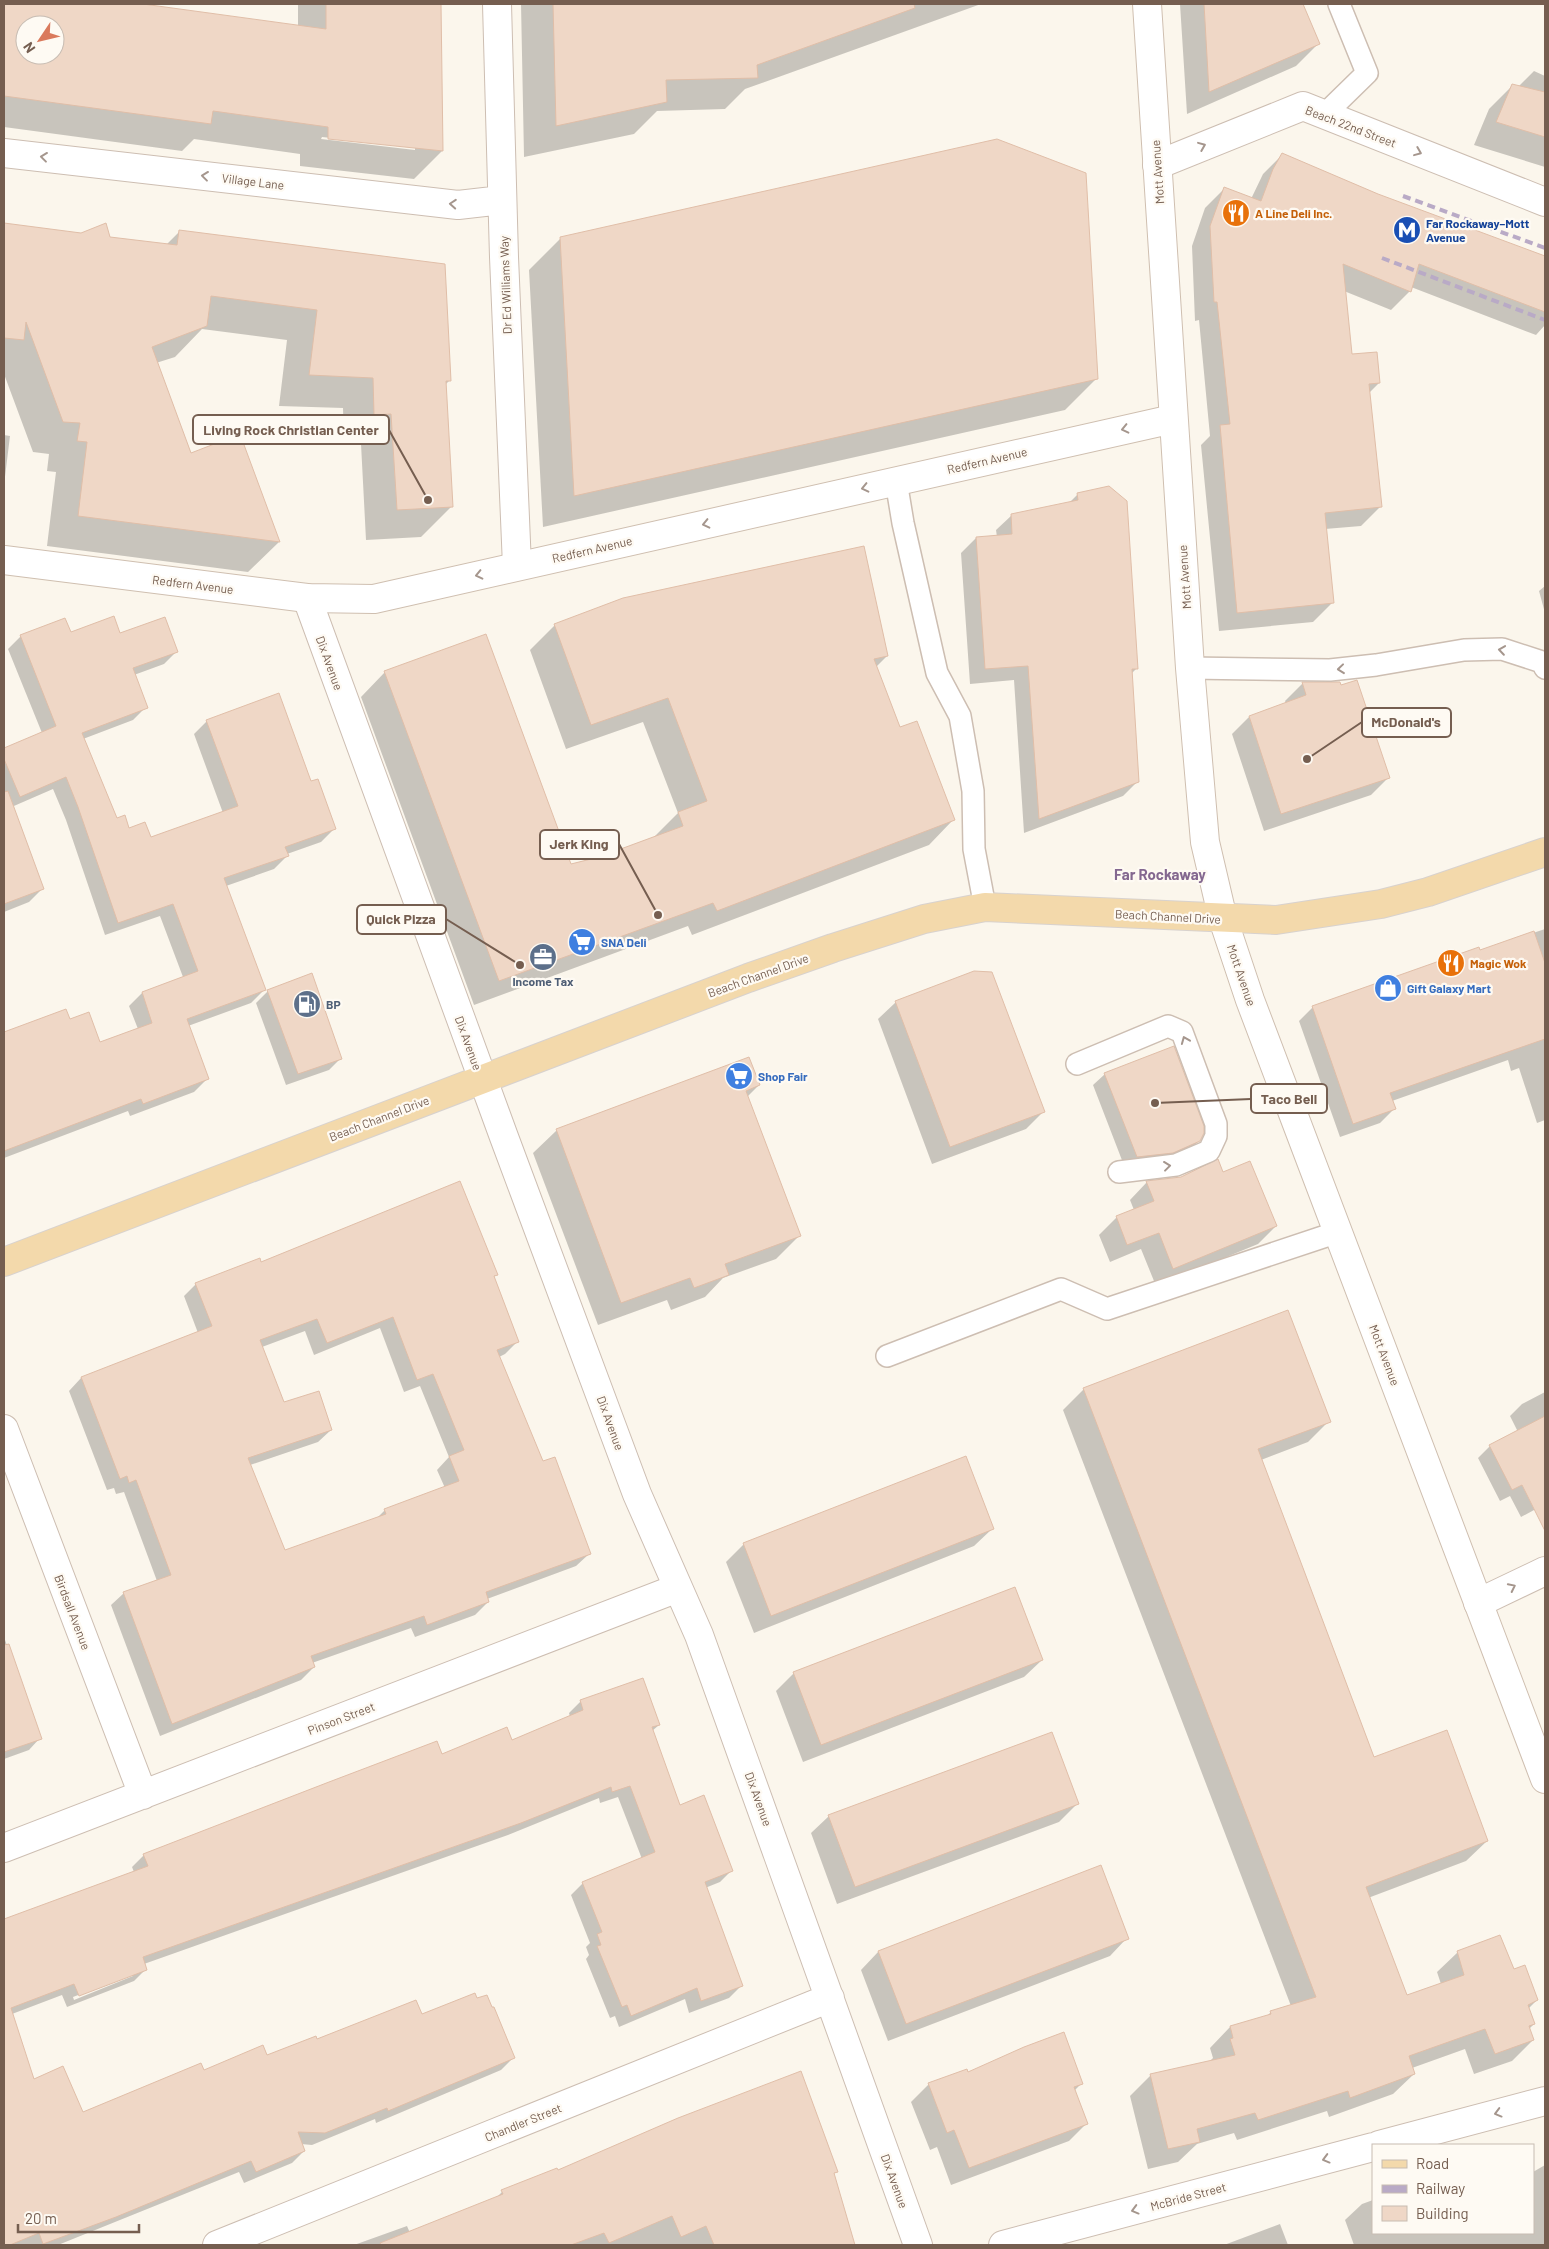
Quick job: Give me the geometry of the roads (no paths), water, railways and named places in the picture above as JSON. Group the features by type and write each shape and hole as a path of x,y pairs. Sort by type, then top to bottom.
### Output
{"main road":[{"name":"Beach Channel Drive","path":"4,1262 482,1079 833,948 924,919 985,908 1276,920 1381,904 1428,892 1545,852"}],"street":[{"name":"Dr Ed Williams Way","path":"497,4 502,200 517,566"},
{"name":"Mott Avenue","path":"1147,4 1190,668 1205,842 1223,919 1250,1000 1545,1779"},
{"name":"Beach 22nd Street","path":"1157,165 1303,106 1545,202"},
{"name":"Village Lane","path":"4,152 458,205 502,200"},
{"name":"Redfern Avenue","path":"4,560 307,598 374,599 1173,418"},
{"name":"Dix Avenue","path":"307,598 482,1079 638,1494 699,1635 918,2245"},
{"name":"Birdsall Avenue","path":"4,1429 143,1795"},
{"path":"1478,1603 1545,1571"},
{"name":"Pinson Street","path":"4,1848 678,1588"},
{"name":"Chandler Street","path":"217,2245 830,1998"},
{"path":"1382,2144 1545,2101"},
{"name":"McBride Street","path":"1004,2245 1372,2147"}],"lane":[{"path":"1324,115 1367,73 1339,4"},
{"path":"896,481 903,522 937,673 960,716 973,791 974,849 985,908"},
{"path":"1190,668 1330,670 1376,665 1464,650 1502,649 1542,662 1545,668"},
{"path":"1077,1064 1168,1026 1182,1032 1192,1056 1216,1124 1216,1136 1209,1151 1176,1165 1119,1172"},
{"path":"887,1356 1061,1289 1107,1309 1338,1232"}],"railway":[{"path":"1403,196 1545,248"},
{"path":"1382,258 1545,320"}],"place":[{"name":"A Line Deli Inc.","path":"1236,213"},
{"name":"Far Rockaway–Mott Avenue","path":"1407,230"},
{"name":"Living Rock Christian Center","path":"428,500"},
{"name":"McDonald's","path":"1307,759"},
{"name":"Jerk King","path":"658,915"},
{"name":"SNA Deli","path":"582,942"},
{"name":"Income Tax","path":"543,957"},
{"name":"Magic Wok","path":"1451,963"},
{"name":"Quick Pizza","path":"520,965"},
{"name":"Gift Galaxy Mart","path":"1388,988"},
{"name":"BP","path":"307,1004"},
{"name":"Shop Fair","path":"739,1076"},
{"name":"Taco Bell","path":"1155,1103"}],"district":[{"name":"Far Rockaway","path":"1160,874"}]}
